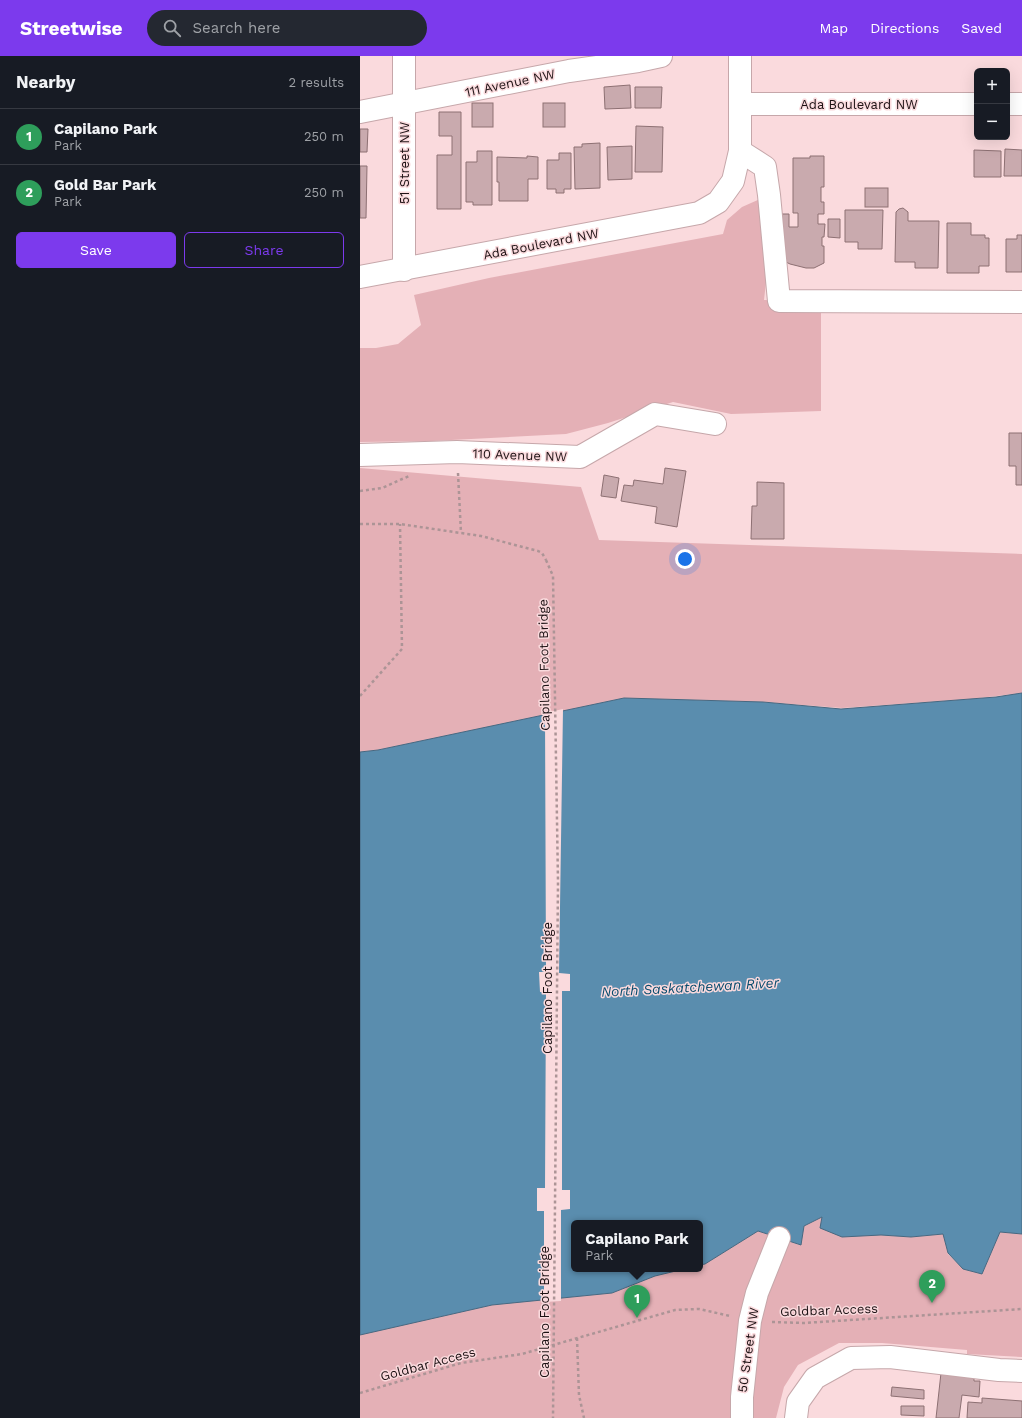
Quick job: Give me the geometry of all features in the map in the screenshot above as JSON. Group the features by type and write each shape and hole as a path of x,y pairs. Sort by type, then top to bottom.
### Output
{"street":[{"name":"51 Street NW","path":"404,56 404,270"},
{"name":"111 Avenue NW","path":"360,112 404,104 569,63 638,61 661,56"},
{"path":"740,56 740,151 765,167 779,301 1022,302"},
{"name":"Ada Boulevard NW","path":"741,104 974,104"},
{"path":"1010,104 1022,104"},
{"name":"Ada Boulevard NW","path":"360,277 404,270 699,213 718,202 733,181 740,151"},
{"name":"110 Avenue NW","path":"360,455 457,452 580,457 655,414 715,424"},
{"name":"50 Street NW","path":"742,1418 742,1397 750,1321 757,1293 779,1238"},
{"path":"796,1418 798,1402 814,1378 851,1358 890,1357 999,1370 1022,1371"}],"path":[{"path":"360,524 400,524 461,533 457,452"},
{"path":"361,695 402,649 400,524"},
{"name":"Capilano Foot Bridge","path":"461,533 480,536 538,551 542,553 553,576 558,882 553,1418"},
{"name":"Goldbar Access","path":"360,1393 461,1363 522,1354 675,1310 699,1309 750,1321 804,1323 1022,1309"},
{"path":"577,1338 579,1394 584,1418"}],"shaded area":[{"path":"760,199 769,255 764,300 821,301 821,411 731,414 673,402 608,423 566,434 432,441 360,442 360,348 376,348 398,344 421,325 414,295 489,278 723,234 727,220 742,207"},
{"path":"360,468 581,487 599,540 1022,554 1022,693 971,699 842,708 763,702 624,698 378,750 360,752"},
{"path":"822,1217 881,1235 911,1237 944,1234 948,1254 963,1269 982,1274 1000,1232 1022,1234 1022,1357 967,1354 967,1350 882,1343 839,1343 798,1365 784,1387 776,1418 360,1418 360,1334 492,1305 612,1293 655,1276 672,1272 703,1272 703,1264 758,1231 800,1245 804,1226"}],"water":[{"name":"North Saskatchewan River","path":"1022,693 1022,1234 1000,1232 982,1274 963,1269 948,1253 943,1234 911,1237 881,1235 842,1237 820,1228 822,1217 804,1226 801,1245 758,1231 703,1264 703,1220 571,1220 571,1272 672,1272 655,1276 612,1293 492,1305 360,1335 360,752 378,750 624,698 763,702 841,709 996,697"}],"pier":[{"path":"563,709 559,973 570,974 570,991 562,991 562,1190 570,1190 570,1209 561,1210 561,1301 544,1302 544,1211 537,1211 537,1188 545,1188 546,992 540,992 539,972 546,972 545,713"}],"building":[{"path":"630,85 631,108 605,109 604,87"},
{"path":"635,87 662,87 661,108 635,108"},
{"path":"472,103 493,103 493,127 472,127"},
{"path":"543,103 565,103 565,127 543,127"},
{"path":"439,112 461,112 461,209 437,209 437,155 452,155 452,136 439,136"},
{"path":"636,126 663,127 662,172 635,172"},
{"path":"360,129 368,129 367,152 360,152"},
{"path":"600,143 600,188 575,189 574,147 582,147 582,144"},
{"path":"632,146 632,179 608,180 607,147"},
{"path":"1005,149 1022,150 1022,176 1004,176"},
{"path":"974,150 1001,151 1001,177 974,177"},
{"path":"477,151 492,151 492,205 473,205 473,202 466,202 466,162 477,162"},
{"path":"559,153 571,153 571,189 564,189 564,193 556,193 556,189 547,189 547,160 559,160"},
{"path":"527,156 538,157 538,179 528,179 528,201 499,201 497,157 527,158"},
{"path":"810,156 824,156 824,187 821,187 821,202 824,202 824,214 818,214 818,224 825,224 824,237 822,237 822,246 824,246 824,263 814,268 806,268 790,264 782,260 776,214 789,214 789,227 798,227 798,213 793,213 793,158 810,158"},
{"path":"360,166 367,166 366,218 360,218"},
{"path":"865,188 888,188 888,207 865,207"},
{"path":"903,208 908,212 908,221 939,221 938,268 915,268 915,262 895,262 896,212"},
{"path":"845,210 883,210 882,249 858,249 858,242 845,242"},
{"path":"828,219 840,219 840,238 828,237"},
{"path":"947,223 971,223 971,235 985,235 985,238 989,238 989,266 979,266 979,273 947,273"},
{"path":"1017,235 1022,235 1022,272 1006,272 1006,239 1017,239"},
{"path":"1009,433 1022,433 1022,485 1016,485 1016,466 1009,466"},
{"path":"665,468 686,471 677,527 655,523 657,507 621,501 624,485 633,486 634,480 663,484"},
{"path":"604,475 619,478 616,498 601,496"},
{"path":"757,482 784,483 784,539 751,539 752,506 757,506"},
{"path":"941,1373 974,1376 974,1381 980,1381 979,1397 962,1395 959,1418 936,1418"},
{"path":"892,1387 924,1390 924,1399 891,1396"},
{"path":"982,1398 1022,1401 1022,1418 967,1418 968,1402 982,1403"},
{"path":"901,1406 924,1406 924,1416 901,1415"}],"place":[{"name":"Gold Bar Park","path":"932,1303"},
{"name":"Capilano Park","path":"637,1318"}]}
